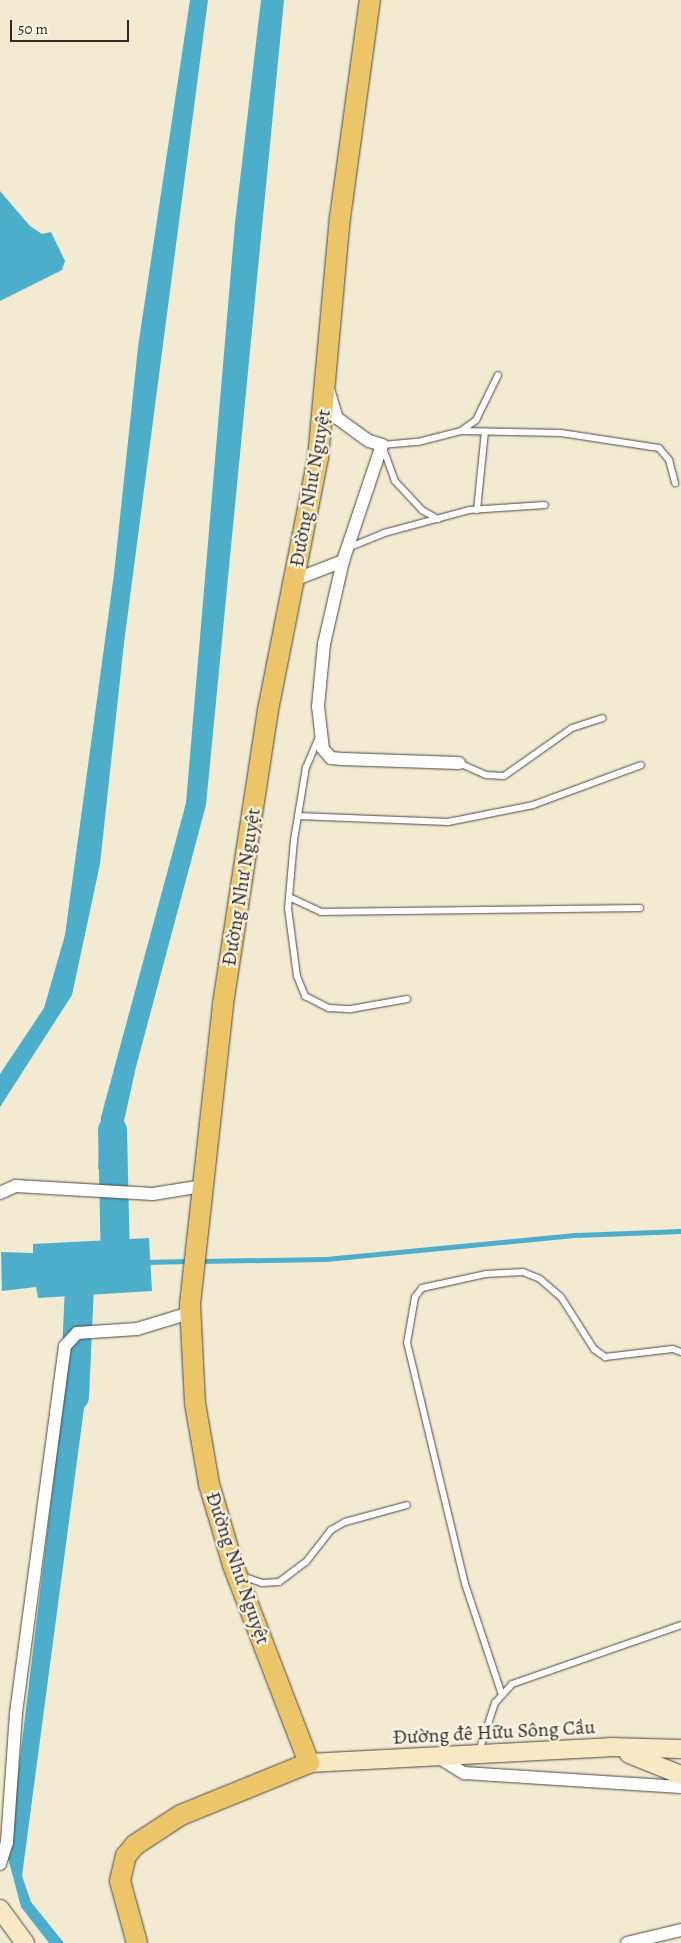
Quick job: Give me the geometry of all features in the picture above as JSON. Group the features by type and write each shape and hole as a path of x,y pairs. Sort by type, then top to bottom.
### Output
{"main road":[{"name":"Đường Như Nguyệt","path":"309,1763 235,1571 209,1484 195,1403 190,1313 222,1004 268,710 318,458 327,384 340,218 370,0"},
{"name":"Đường đê Hữu Sông Cầu","path":"309,1763 610,1747 681,1749"},
{"path":"610,1747 681,1775"},
{"path":"137,1943 120,1881 126,1856 135,1845 181,1815 309,1763"},
{"path":"0,1909 25,1943"}],"street":[{"path":"327,384 337,418 369,441 382,445 343,561 324,644 319,737 331,758 459,762"},
{"path":"294,580 343,561"},
{"path":"0,1194 16,1186 152,1194 203,1186"},
{"path":"0,1864 7,1842 16,1713 65,1346 76,1333 137,1329 190,1313"},
{"path":"438,1757 464,1773 681,1787"},
{"path":"627,1943 681,1930"}],"lane":[{"path":"461,431 476,420 498,375"},
{"path":"438,519 422,510 395,481 382,445 418,442 461,431 562,433 659,448 669,460 675,483"},
{"path":"477,510 484,431"},
{"path":"348,549 384,533 477,510 544,506"},
{"path":"459,762 486,775 504,776 572,728 602,718"},
{"path":"319,737 306,767 298,816 289,897 290,950 305,996 329,1008 351,1009 407,999"},
{"path":"298,816 448,822 534,805 641,765"},
{"path":"289,897 321,912 640,908"},
{"path":"502,1695 464,1584 407,1343 415,1297 422,1288 486,1274 523,1272 540,1279 561,1297 594,1349 605,1357 673,1349 681,1352"},
{"path":"235,1571 262,1583 279,1582 306,1562 331,1530 344,1522 407,1505"},
{"path":"478,1755 495,1703 512,1684 681,1625"}],"water":[{"path":"190,0 208,0 124,643 100,864 72,995 0,1107 0,1074 44,1008 65,935 114,574 138,347"},
{"path":"261,0 284,0 206,805 136,1067 122,1130 125,1168 98,1169 101,1117 186,803 235,223"},
{"path":"0,191 30,226 42,234 51,232 65,261 62,270 0,301"},
{"path":"149,1238 152,1291 38,1298 36,1287 2,1291 1,1252 33,1253 33,1244"},
{"path":"79,1357 86,1359 86,1393 22,1876 31,1902 64,1943 49,1943 21,1907 8,1858 68,1360"}],"waterway":[{"path":"112,1130 115,1263"},
{"path":"198,1261 326,1259 577,1235 681,1231"},
{"path":"145,1262 189,1261"},
{"path":"74,1396 80,1263"}]}
